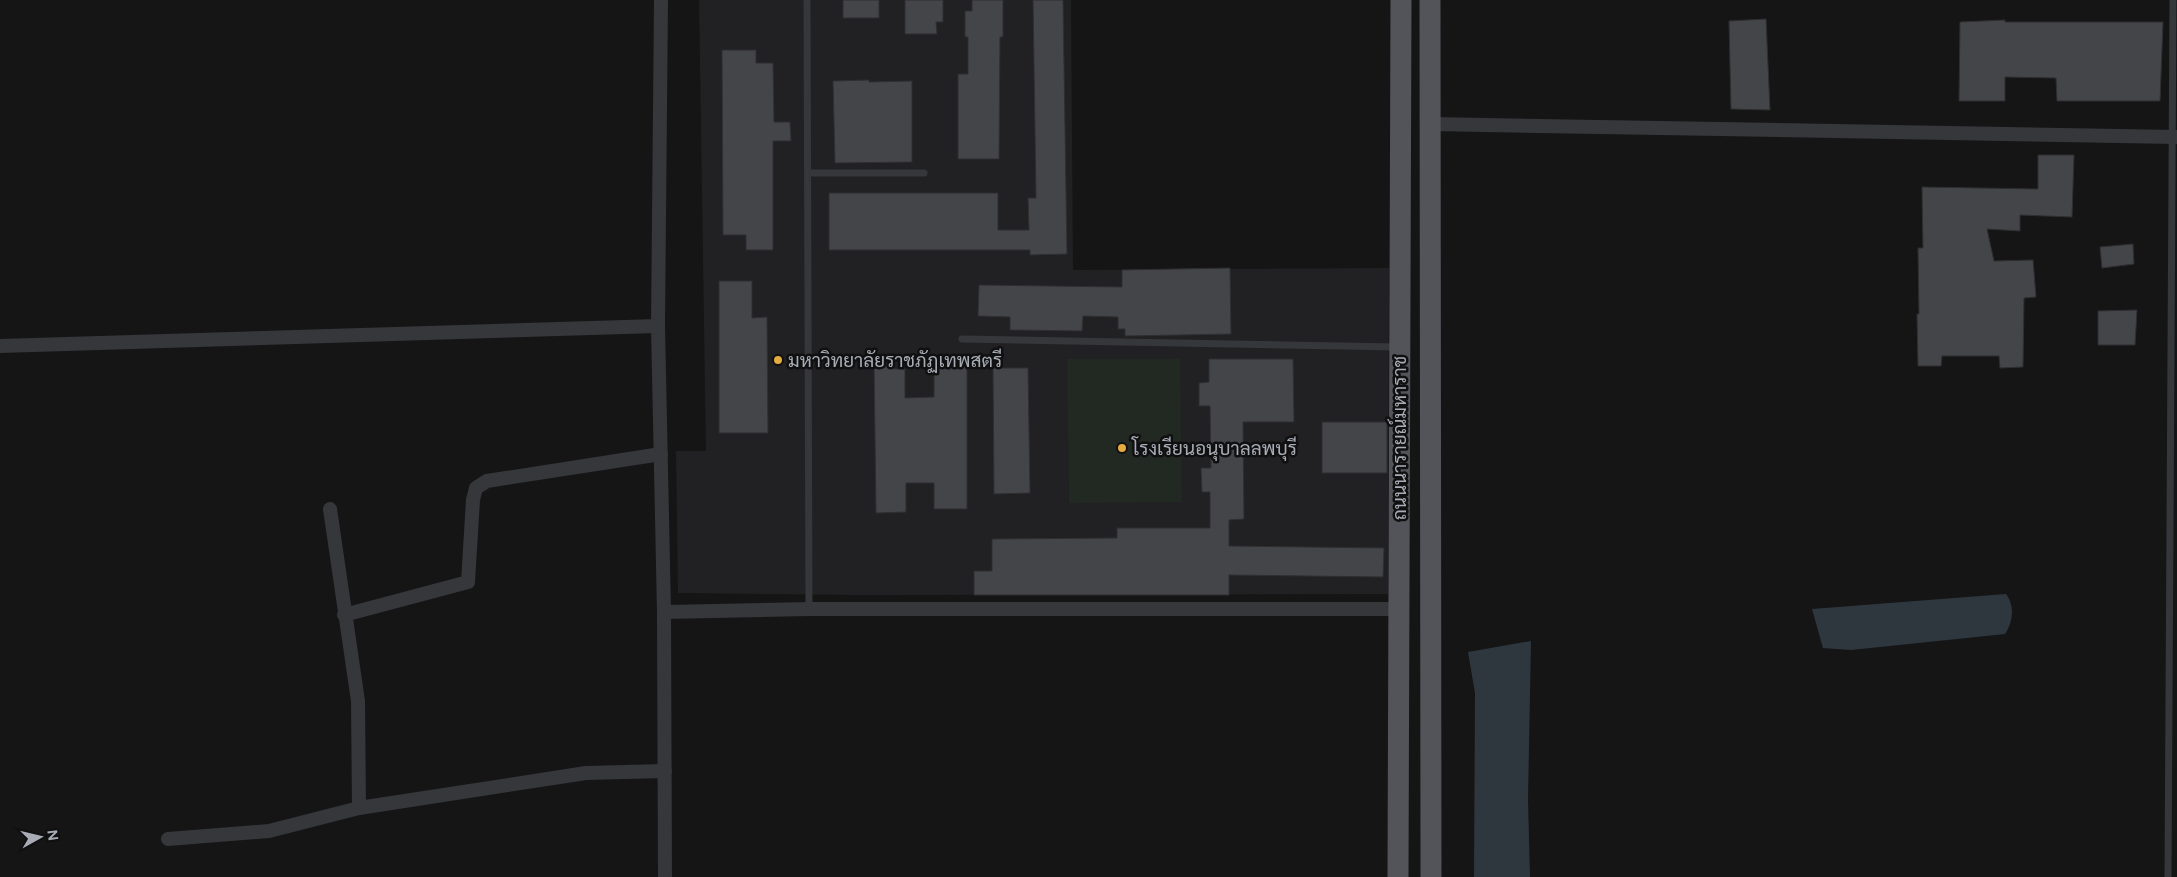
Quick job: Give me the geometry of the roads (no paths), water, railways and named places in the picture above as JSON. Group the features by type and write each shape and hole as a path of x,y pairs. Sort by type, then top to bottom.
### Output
{"main road":[{"name":"ถนนนารายณ์มหาราช","path":"1398,877 1401,0"},
{"name":"ถนนนารายณ์มหาราช","path":"1430,0 1431,877"}],"street":[{"path":"661,0 658,326 664,612 665,877"},
{"path":"1430,124 2175,137"},
{"path":"0,346 658,326"},
{"path":"344,615 468,582 473,500 476,488 487,481 661,454"},
{"path":"330,510 358,701 359,808"},
{"path":"664,612 810,609 1398,609"},
{"path":"168,839 269,832 359,808 586,773 665,771"}],"lane":[{"path":"807,0 810,609"},
{"path":"2168,877 2174,572 2175,137 2173,0"},
{"path":"808,173 924,173"},
{"path":"962,339 1399,347"},
{"path":"2169,790 2177,790"}],"place":[{"name":"มหาวิทยาลัยราชภัฏเทพสตรี","path":"778,360"},
{"name":"โรงเรียนอนุบาลลพบุรี","path":"1122,448"}]}
